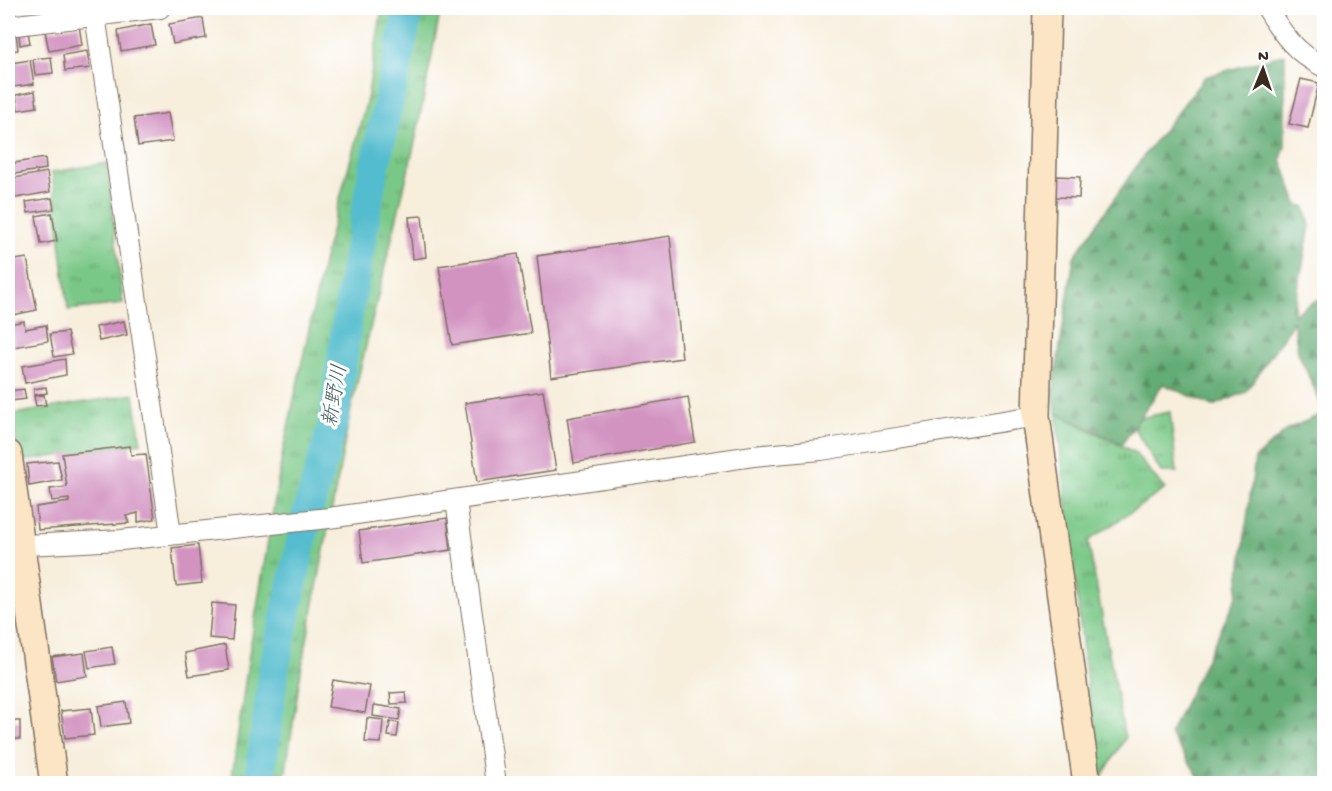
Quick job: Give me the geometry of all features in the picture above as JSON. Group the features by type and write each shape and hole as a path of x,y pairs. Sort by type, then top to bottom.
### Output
{"street":[{"path":"8,26 94,12 160,8"},
{"path":"1047,8 1036,416 1087,783"},
{"path":"1267,8 1283,35 1305,58 1324,67"},
{"path":"94,12 171,534"},
{"path":"14,545 122,540 329,518 753,456 821,450 1036,416"},
{"path":"8,454 14,545 54,783"},
{"path":"456,501 496,783"}],"green space":[{"path":"382,8 441,8 415,142 352,404 301,671 284,783 231,784 249,654 283,451 325,254 367,99"},
{"path":"1285,54 1285,146 1281,159 1297,204 1305,207 1310,226 1293,315 1318,299 1324,306 1324,411 1298,352 1293,319 1291,326 1246,392 1213,406 1163,384 1122,444 1056,413 1053,391 1074,257 1145,154 1205,77"},
{"path":"107,163 123,304 68,310 52,172"},
{"path":"134,394 141,443 18,462 12,414"},
{"path":"1170,412 1177,472 1161,472 1129,420"},
{"path":"1056,413 1134,452 1165,489 1088,541 1125,738 1098,783"},
{"path":"1324,413 1324,783 1203,783 1170,734 1237,596 1255,458 1288,429"}],"building":[{"path":"203,18 206,38 173,44 169,24"},
{"path":"151,24 155,45 121,51 118,31"},
{"path":"79,25 82,45 49,51 45,31"},
{"path":"28,32 30,43 20,45 19,34"},
{"path":"16,33 18,50 8,52 8,34"},
{"path":"87,51 90,68 65,71 63,55"},
{"path":"51,57 53,73 35,75 33,59"},
{"path":"30,60 34,84 14,87 11,63"},
{"path":"1301,79 1319,83 1308,128 1289,124"},
{"path":"35,91 37,107 18,110 16,95"},
{"path":"8,113 12,113 15,133 8,134"},
{"path":"168,113 173,141 138,146 134,118"},
{"path":"45,158 46,169 8,175 8,164"},
{"path":"47,172 50,192 10,199 8,179"},
{"path":"1056,176 1080,177 1079,198 1055,197"},
{"path":"52,198 54,209 28,213 26,202"},
{"path":"52,213 57,241 41,244 36,216"},
{"path":"422,216 426,257 413,259 409,217"},
{"path":"670,236 682,358 551,377 537,256"},
{"path":"518,254 531,333 452,345 439,266"},
{"path":"27,258 37,310 8,316 8,261"},
{"path":"24,321 25,329 46,325 48,341 14,347 10,324"},
{"path":"124,321 127,335 99,341 96,327"},
{"path":"67,332 72,354 54,357 50,334"},
{"path":"65,359 66,375 25,383 22,366"},
{"path":"46,387 47,393 34,395 34,389"},
{"path":"24,389 26,399 11,401 9,391"},
{"path":"543,391 556,470 477,482 465,403"},
{"path":"44,395 46,405 36,406 34,396"},
{"path":"688,397 695,442 574,463 567,418"},
{"path":"130,446 131,455 146,454 155,519 138,522 138,513 126,516 129,523 38,530 36,507 69,502 69,499 52,501 50,489 67,487 62,454"},
{"path":"58,461 62,480 29,486 27,464"},
{"path":"447,518 451,550 363,563 359,531"},
{"path":"198,545 202,583 176,586 172,548"},
{"path":"212,603 235,605 232,640 209,638"},
{"path":"225,645 229,670 189,676 185,653"},
{"path":"112,647 115,664 89,668 86,651"},
{"path":"84,653 87,676 56,681 52,657"},
{"path":"333,680 370,686 365,713 328,707"},
{"path":"406,692 407,703 391,704 390,693"},
{"path":"126,702 129,723 101,727 98,706"},
{"path":"374,705 401,709 399,720 373,716"},
{"path":"91,708 94,735 65,738 61,711"},
{"path":"367,718 383,720 381,743 365,742"},
{"path":"8,721 20,721 20,739 8,739"},
{"path":"390,722 399,723 397,737 388,736"}],"waterway":[{"name":"新野川","path":"259,784 274,669 307,515 334,420 347,320 371,183 409,8"}]}
